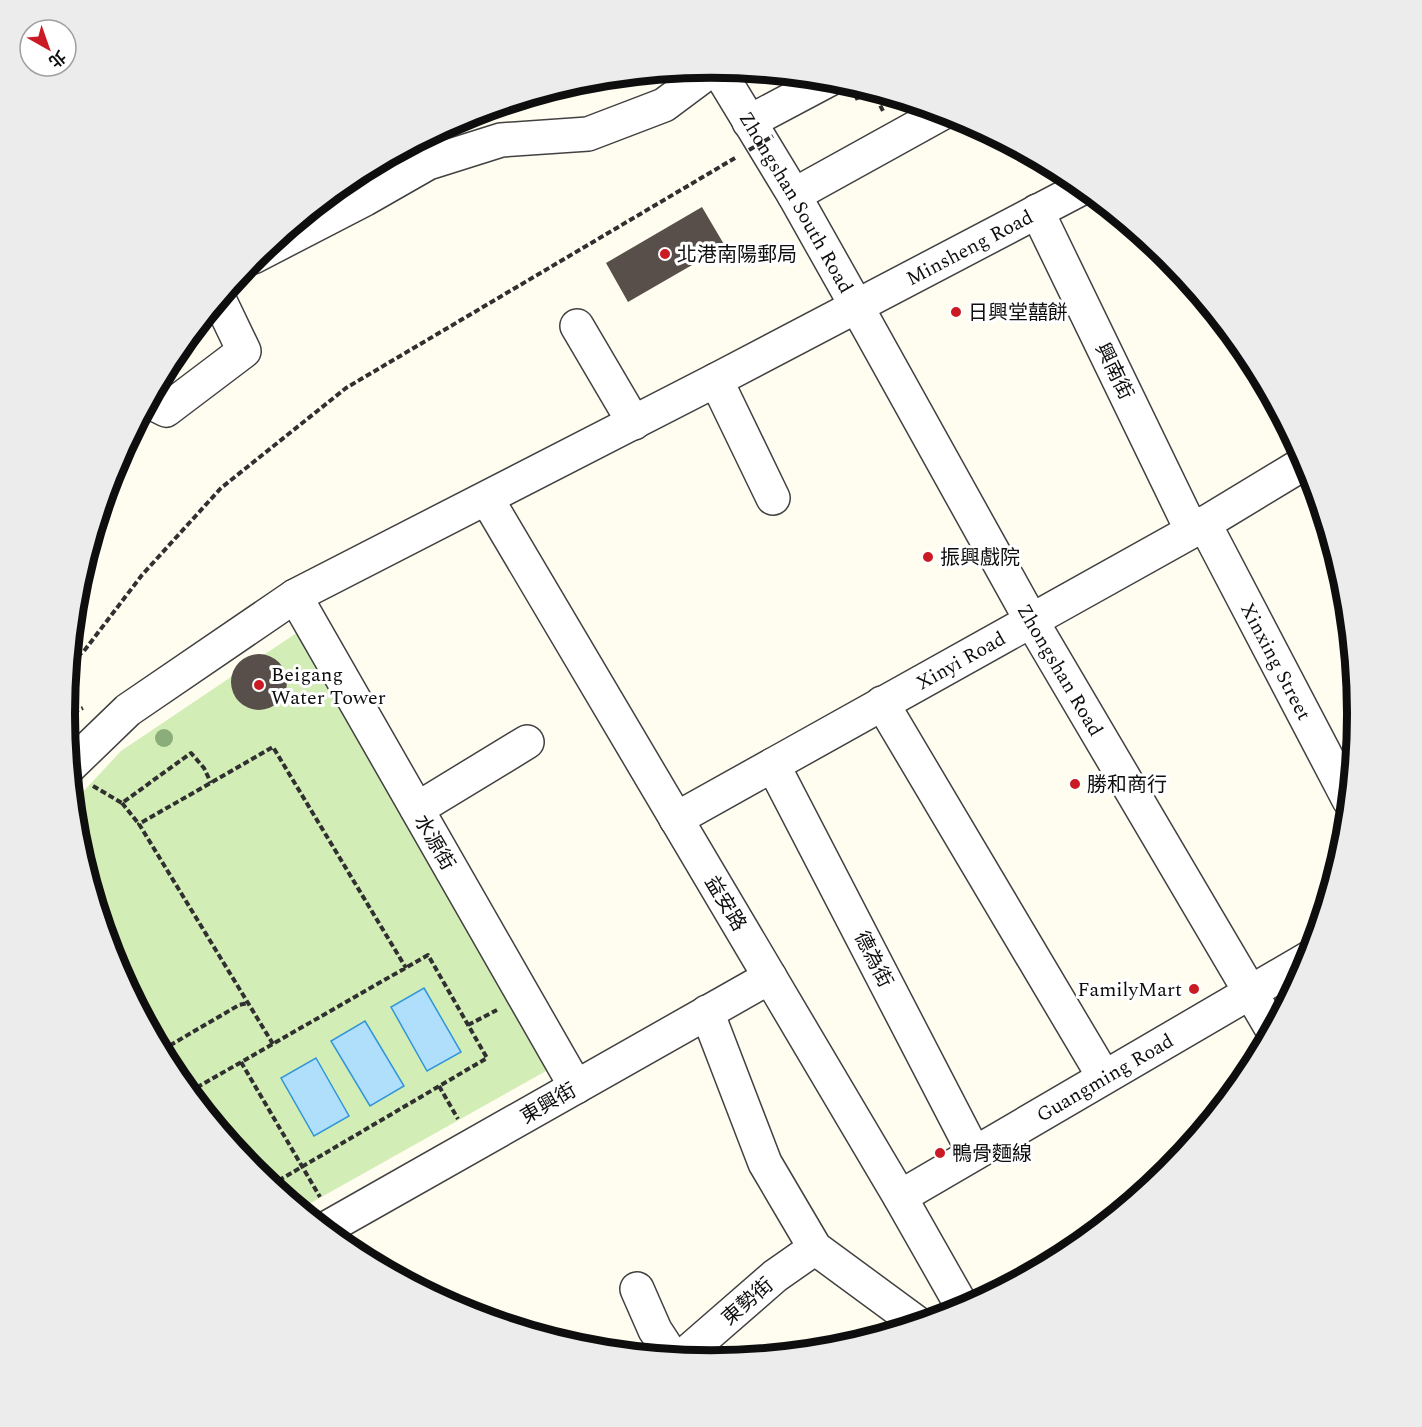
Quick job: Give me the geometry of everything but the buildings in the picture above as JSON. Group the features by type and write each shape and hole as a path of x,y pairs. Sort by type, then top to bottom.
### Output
{"street":[{"path":"288,239 365,199 416,156 501,140 588,134 664,105 701,78"},
{"name":"Zhongshan South Road","path":"723,78 794,195 857,307"},
{"path":"757,136 819,87"},
{"path":"794,195 933,118"},
{"name":"Minsheng Road","path":"80,776 128,710 295,596 634,423 1074,192"},
{"name":"興南街","path":"1037,211 1198,527"},
{"path":"155,405 166,410 244,351 223,306"},
{"name":"Zhongshan Road","path":"857,307 1031,620 1267,1022"},
{"path":"578,326 634,423"},
{"path":"716,380 773,498"},
{"name":"Xinyi Road","path":"676,819 1198,527 1298,467"},
{"name":"益安路","path":"487,499 900,1197 958,1299"},
{"name":"Xinxing Street","path":"1198,527 1343,789"},
{"name":"水源街","path":"295,596 576,1087"},
{"path":"882,703 1104,1077"},
{"path":"417,809 527,742"},
{"name":"德為街","path":"773,765 974,1153"},
{"name":"Guangming Road","path":"900,1197 1295,966"},
{"name":"東興街","path":"334,1225 770,977"},
{"path":"706,1012 765,1163 815,1248 910,1318"},
{"name":"東勢街","path":"691,1349 775,1276 815,1248"},
{"path":"637,1288 655,1330 675,1348"}],"path":[{"path":"877,99 883,111 893,105"},
{"path":"78,656 84,651 142,575 221,488 346,388 738,156"},
{"path":"139,824 273,747 406,968"},
{"path":"122,802 191,753 204,768 211,783"},
{"path":"80,776 122,802 139,824 273,1044"},
{"path":"197,1088 428,955 487,1058 279,1180"},
{"path":"169,1046 239,1005 248,1003"},
{"path":"242,1062 302,1166 327,1220"}],"green space":[{"path":"304,628 545,1056 546,1071 308,1205 261,1163 206,1101 160,1032 123,957 97,878 80,796 121,751"}],"water":[{"path":"424,988 461,1052 427,1071 391,1007"},
{"path":"365,1021 404,1086 370,1106 331,1041"},
{"path":"316,1058 349,1116 314,1136 281,1078"}],"place":[{"name":"北港南陽郵局","path":"665,254"},
{"name":"日興堂囍餅","path":"956,312"},
{"name":"振興戲院","path":"928,557"},
{"name":"Beigang Water Tower","path":"259,685"},
{"name":"勝和商行","path":"1075,784"},
{"name":"FamilyMart","path":"1194,989"},
{"name":"鴨骨麵線","path":"940,1153"}]}
